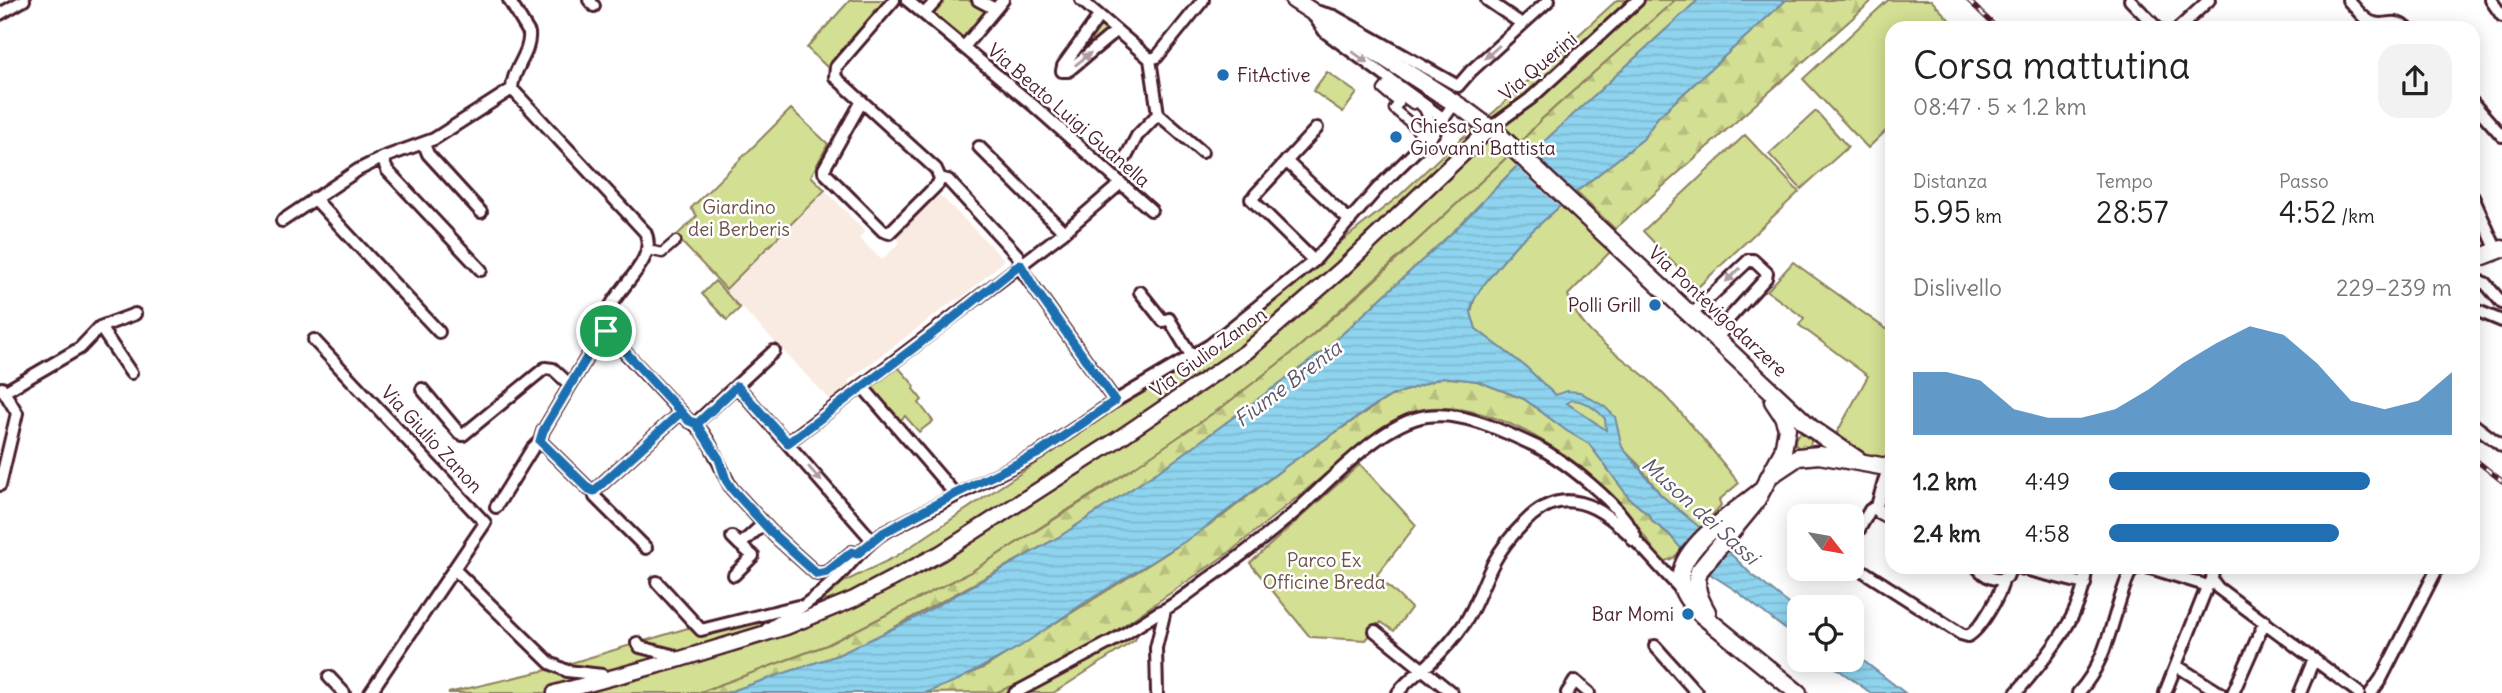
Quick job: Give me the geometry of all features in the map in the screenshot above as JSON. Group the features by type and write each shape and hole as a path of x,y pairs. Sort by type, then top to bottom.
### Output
{"main road":[{"path":"1294,0 1494,132"},
{"name":"Via Pontevigodarzere","path":"1494,132 1716,338 1770,394 1813,430 1861,462"},
{"path":"2480,257 2500,250"},
{"path":"1711,621 1697,591 1696,580 1718,534 1760,485 1775,455 1779,428 1770,394"},
{"name":"Via Pontevigodarzere","path":"1770,394 1783,416 1789,452 1803,457 1833,456 1885,467"},
{"path":"1772,475 1818,445 1813,430 1800,426 1790,431 1772,475 1748,513 1675,570 1683,591 1694,607 1798,693"},
{"path":"1748,501 1762,490"}],"street":[{"path":"0,14 24,0"},
{"path":"509,0 530,38 512,89 649,239 648,250 608,311 606,331 689,421 696,423 719,459 732,489 764,524 817,574 827,572 852,552 857,554"},
{"path":"862,102 824,172 888,233 938,184 940,178 936,169 835,77 836,67 894,0"},
{"name":"Via Beato Luigi Guanella","path":"907,0 1033,105 1151,210"},
{"path":"924,14 937,0"},
{"path":"964,47 999,5 978,0"},
{"path":"1081,0 1150,59 1158,114 1202,152"},
{"path":"1150,59 1157,57 1202,0"},
{"path":"1487,0 1522,24"},
{"name":"Via Giulio Zanon","path":"764,634 767,629 807,605 872,540 955,494 1039,453 1115,401 1192,357 1260,306 1314,261 1378,188 1432,135 1471,71 1549,0"},
{"name":"Via Querini","path":"1494,132 1638,0"},
{"path":"2130,0 2150,21"},
{"path":"2186,21 2209,0"},
{"path":"2348,0 2370,21"},
{"path":"2491,0 2502,16"},
{"path":"1311,11 1334,16 1455,98"},
{"path":"1311,11 1325,32 1444,119"},
{"path":"1099,16 1062,71 1068,71 1116,31"},
{"path":"1387,85 1413,104 1416,101 1424,109 1431,123 1420,135 1415,127 1394,109 1399,103 1383,90 1387,85"},
{"path":"282,222 358,170 382,158 424,144 512,89"},
{"path":"1428,109 1433,124 1432,135"},
{"path":"2480,111 2502,136"},
{"path":"1126,157 1137,136 1158,114"},
{"path":"1314,261 1253,197 1317,128"},
{"name":"Via Giulio Zanon","path":"555,693 764,634 854,599 941,553 1247,352 1494,132"},
{"path":"424,144 428,153 481,212"},
{"path":"979,146 1064,232"},
{"path":"382,158 387,170 481,271"},
{"path":"1286,161 1350,221"},
{"path":"940,178 948,180 1018,256 1035,289 1115,401"},
{"path":"788,443 1064,232 1121,183"},
{"path":"314,198 439,332"},
{"path":"2480,211 2500,250"},
{"path":"648,250 663,253 676,241"},
{"path":"1691,315 1749,260 1753,260 1767,273 1766,278 1726,322 1725,329 1716,338"},
{"path":"2480,283 2485,283 2502,303"},
{"name":"Via Giulio Zanon","path":"1140,292 1163,321 1169,320 1192,357"},
{"path":"2480,312 2502,321"},
{"path":"0,485 17,413 2,389 80,348 100,327 135,314"},
{"path":"100,327 131,373"},
{"path":"496,507 535,444 540,441 543,431 601,334 606,331"},
{"name":"Via Giulio Zanon","path":"314,340 484,521 484,526 370,693"},
{"path":"696,423 774,351"},
{"path":"422,389 463,435 545,368 553,369 570,385"},
{"path":"737,386 872,540"},
{"path":"862,386 955,494"},
{"path":"594,491 681,412"},
{"path":"1015,693 1080,660 1165,610 1292,514 1373,443 1406,422 1427,416 1453,416 1491,426 1540,448 1586,480 1621,514 1634,532 1633,540"},
{"path":"2480,429 2501,445"},
{"path":"540,441 594,491"},
{"path":"1864,521 1870,510 1877,506 1885,483"},
{"path":"594,491 595,497 646,548"},
{"path":"1398,693 1404,684 1442,652 1466,622 1494,562 1507,541 1542,507 1559,500 1590,504 1675,570"},
{"path":"1877,506 1885,516"},
{"path":"734,575 753,556 736,541 764,524"},
{"name":"Via Giulio Zanon","path":"454,569 550,663 566,671 602,675 605,679"},
{"path":"1864,572 1968,636 1975,632 1982,622 2000,592 2003,580 2010,574"},
{"path":"1984,574 2003,580"},
{"path":"2043,574 2085,584"},
{"path":"2016,693 2058,641 2085,584 2086,574"},
{"path":"2078,693 2094,671 2105,648 2130,574"},
{"path":"2175,574 2207,582 2218,588 2359,693"},
{"path":"2165,693 2210,574"},
{"path":"2371,693 2381,679 2434,574"},
{"path":"657,582 701,630 807,605"},
{"path":"1157,693 1156,648 1165,610"},
{"path":"2233,693 2264,621"},
{"path":"1375,631 1452,693"},
{"path":"637,643 640,648 672,655 677,660"},
{"path":"1655,646 1697,693"},
{"path":"2300,693 2314,659"},
{"path":"2177,666 2220,693"},
{"path":"329,677 344,693"},
{"path":"1567,693 1575,681 1589,693"}],"shaded area":[{"path":"826,191 865,231 859,238 882,260 900,242 895,236 940,195 1005,260 958,301 956,299 848,381 851,386 831,401 726,291"}],"green space":[{"path":"850,0 886,0 827,67 807,48"},
{"path":"944,0 968,0 986,9 986,13 967,37 962,38 935,14 936,8"},
{"path":"1617,0 1675,0 1542,119 1503,161 1292,353 1225,405 1143,462 969,573 827,645 698,693 448,693 551,669 701,624 807,600 895,557 1036,463 1076,430 1193,358 1399,196"},
{"path":"1675,0 1698,0 1513,170 1455,230 1325,350 1171,463 1059,537 871,640 838,655 726,693 698,693 827,645 969,573 1101,490 1225,405 1292,353 1363,291 1503,161 1542,119"},
{"path":"1786,0 1873,0 1615,229 1576,192 1643,139 1658,117"},
{"path":"1888,0 1931,0 1950,21 1885,21 1885,132 1868,148 1803,79"},
{"path":"1100,24 1109,32 1076,60 1074,58"},
{"path":"1327,72 1357,93 1343,112 1313,91"},
{"name":"Giardino dei Berberis","path":"791,109 828,144 811,176 825,190 726,289 676,236 697,216 691,208"},
{"path":"1816,111 1848,147 1801,189 1769,154"},
{"path":"1745,135 1799,192 1697,288 1643,231"},
{"path":"1576,192 1615,229 1609,253 1568,295 1575,311 1594,335 1666,397 1739,483 1719,500 1721,505 1701,529 1661,495 1639,465 1596,423 1555,396 1526,367 1476,329 1471,313 1475,295 1515,246"},
{"path":"1793,262 1885,328 1885,461 1863,455 1834,438 1868,376 1799,325 1804,318 1767,291"},
{"path":"715,281 740,308 727,320 702,294"},
{"path":"898,367 915,386 913,389 922,400 919,403 933,421 919,432 905,416 900,421 871,387"},
{"path":"1443,377 1477,381 1524,399 1589,444 1630,499 1682,548 1670,560 1664,561 1660,558 1626,512 1603,487 1535,436 1483,414 1456,409 1423,409 1381,429 1230,552 1098,643 997,692 925,693 985,667 1161,557 1224,515 1289,464 1391,396"},
{"path":"1803,433 1809,435 1809,447 1803,449 1797,447 1795,441 1797,435"},
{"name":"Parco Ex Officine Breda","path":"1360,464 1416,525 1377,575 1411,608 1394,631 1381,622 1366,640 1310,637 1250,563"},
{"path":"1149,608 1135,640 1053,693 992,693 1074,656"}],"water":[{"name":"Fiume Brenta","path":"1698,0 1786,0 1658,117 1643,139 1576,192 1515,246 1481,288 1472,304 1471,313 1476,329 1526,367 1555,395 1567,391 1580,392 1605,407 1615,417 1622,447 1661,495 1787,602 1787,631 1735,590 1693,563 1669,534 1630,499 1589,444 1524,399 1477,381 1443,377 1391,396 1372,407 1289,464 1194,536 1084,603 1021,646 958,680 925,693 726,693 838,655 913,619 1059,537 1171,463 1325,350 1455,230 1513,170","holes":["1572,400 1581,402 1605,419 1606,430 1567,403"]},
{"path":"1864,661 1905,693 1871,693 1842,672 1864,672"}],"pier":[{"path":"1530,150 1578,195 1562,209 1514,164"}],"railway":[{"path":"1968,0 1990,21"},
{"path":"2480,464 2502,481"}],"place":[{"name":"FitActive","path":"1223,75"},
{"name":"Chiesa San Giovanni Battista","path":"1396,137"},
{"name":"Polli Grill","path":"1655,305"},
{"name":"Bar Momi","path":"1688,614"}],"route":[{"path":"606,331 601,334 543,431 540,441 594,491 681,412 689,421 698,423 737,386 788,443 1020,264 1115,401 1039,453 915,515 872,540 857,554 852,552 827,572 817,574 775,536 732,489 719,459 697,427 696,423 693,423 689,421 681,412 609,335 606,331"}],"water label":[{"name":"Muson dei Sassi","path":"1700,511"}]}
